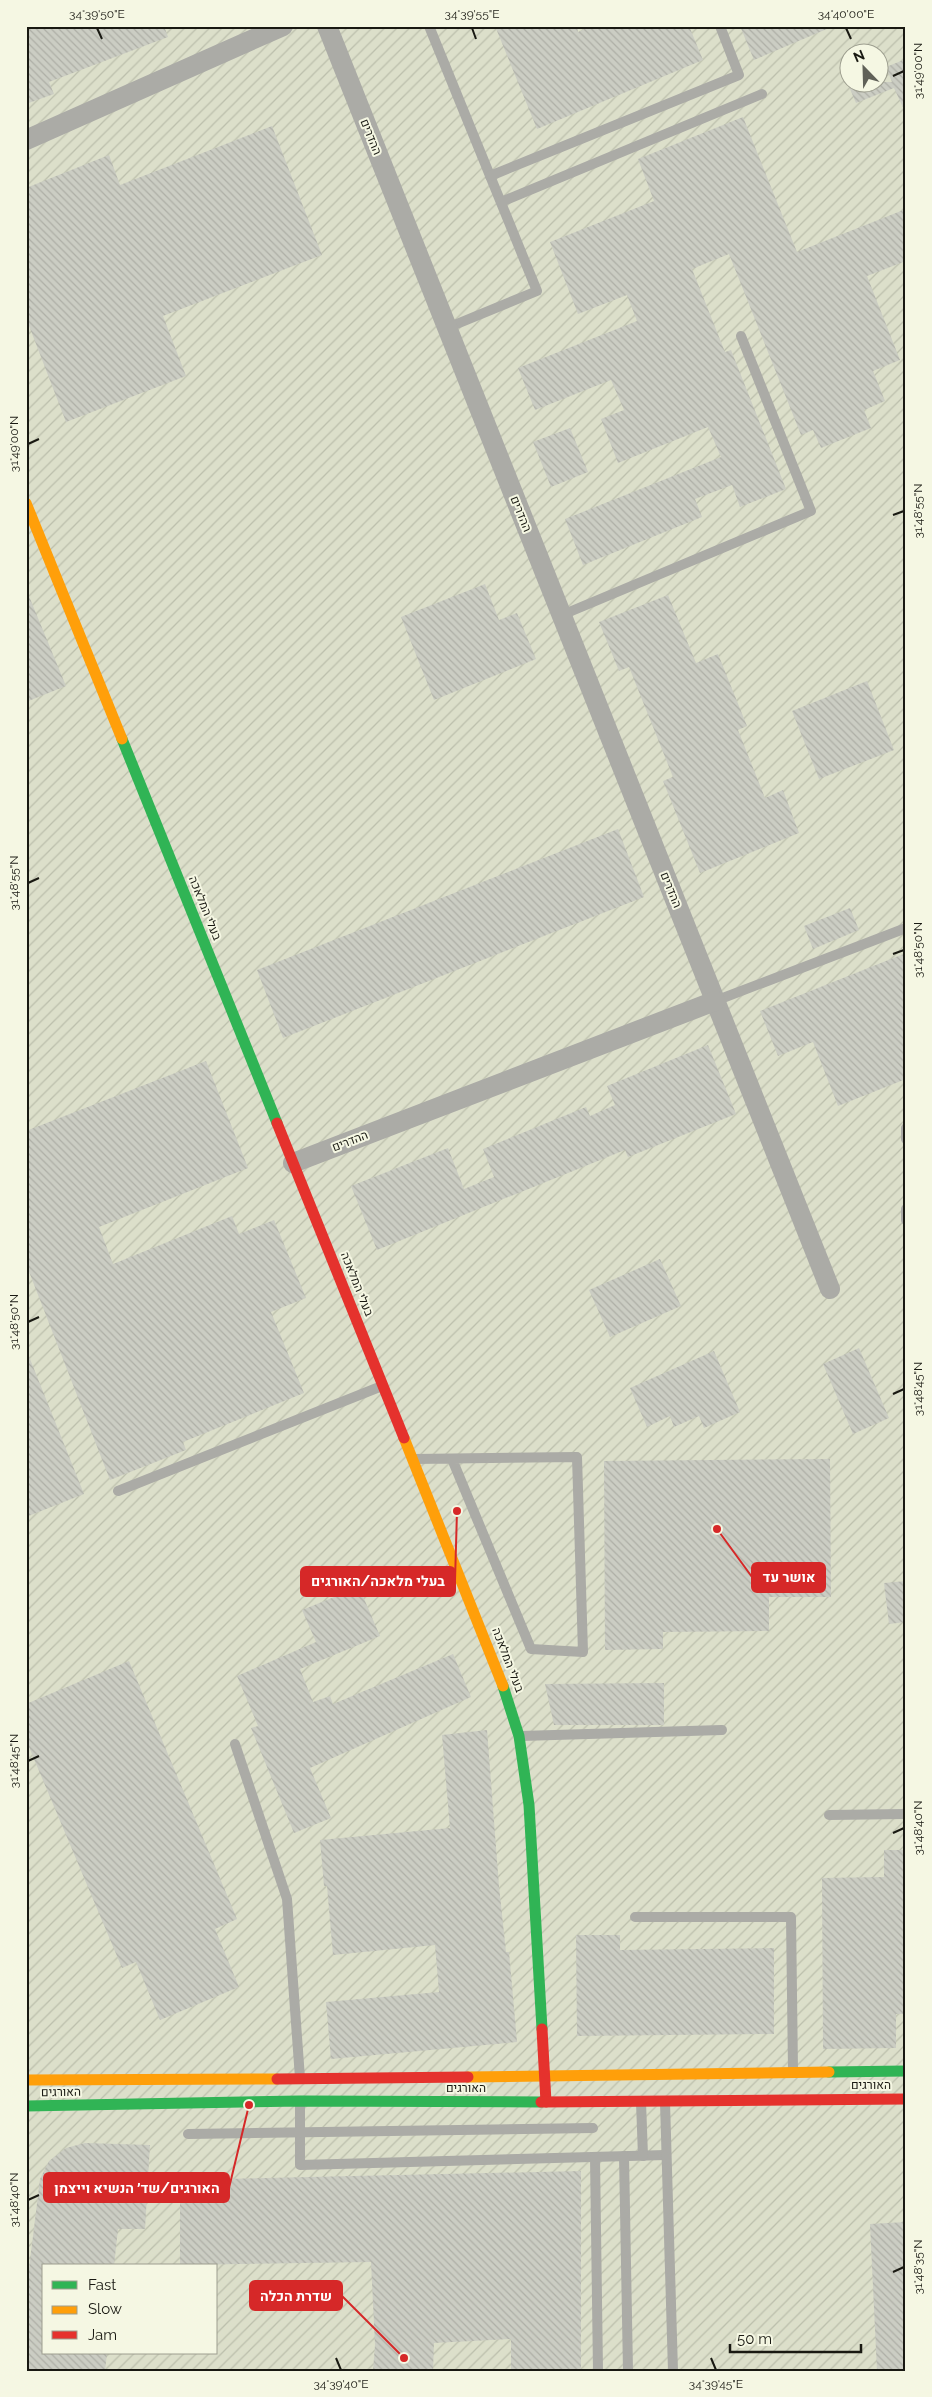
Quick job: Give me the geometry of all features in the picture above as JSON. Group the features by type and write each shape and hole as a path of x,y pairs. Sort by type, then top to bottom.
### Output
{"street":[{"path":"26,140 283,26"},
{"name":"ההדרים","path":"327,26 830,1289"},
{"name":"בעלי המלאכה","path":"26,503 498,1670 519,1736 530,1805 546,2102"},
{"name":"ההדרים","path":"293,1163 715,1001"},
{"name":"האורגים","path":"26,2106 300,2101 546,2102 793,2071 906,2071"},
{"name":"האורגים","path":"26,2080 300,2079 545,2075 653,2088 906,2099"},
{"path":"26,2118 43,2107"}],"lane":[{"path":"429,26 537,291 447,328"},
{"path":"490,176 739,75 720,26"},
{"path":"500,202 762,94"},
{"path":"562,615 811,511 741,336"},
{"path":"715,1001 906,928"},
{"path":"906,1128 906,1139"},
{"path":"906,1209 906,1220"},
{"path":"118,1491 383,1386"},
{"path":"413,1460 452,1459 577,1457 583,1652 530,1649 452,1459"},
{"path":"519,1736 722,1730"},
{"path":"235,1744 287,1899 300,2079 300,2165 666,2155"},
{"path":"829,1815 906,1814"},
{"path":"635,1917 791,1917 793,2071"},
{"path":"653,2088 666,2155 673,2371"},
{"path":"643,2156 653,2088"},
{"path":"188,2134 593,2128"},
{"path":"624,2156 628,2371"},
{"path":"595,2157 598,2371"}],"shaded area":[{"path":"26,26 906,26 906,2371 26,2371"}],"building":[{"path":"26,26 164,26 168,37 49,82 54,94 26,104"},
{"path":"495,26 577,26 578,32 591,26 689,26 703,60 537,129"},
{"path":"740,26 834,26 754,60"},
{"path":"906,59 906,114 894,88 890,90 890,82 892,82 890,65"},
{"path":"851,92 884,92 856,103"},
{"path":"743,117 797,252 906,209 906,261 867,276 900,360 873,371 885,401 864,410 871,428 821,448 813,430 801,435 729,254 692,269 725,352 731,350 786,489 740,507 732,485 695,499 702,517 583,565 565,519 721,457 708,427 618,463 601,419 624,410 611,380 535,410 518,368 637,321 627,295 578,314 550,242 654,201 638,159"},
{"path":"272,126 322,255 163,316 186,376 66,422 26,318 26,188 109,155 120,185"},
{"path":"570,428 588,472 551,487 533,442"},
{"path":"485,584 499,620 517,613 536,659 434,700 401,617"},
{"path":"26,589 66,686 26,702"},
{"path":"668,595 696,663 718,654 747,726 738,730 765,798 783,790 799,833 700,873 663,781 673,777 629,667 619,671 599,622"},
{"path":"867,681 894,750 819,779 792,711"},
{"path":"618,829 644,897 283,1038 257,970"},
{"path":"850,908 859,930 813,949 804,926"},
{"path":"906,953 906,1079 838,1106 813,1042 778,1056 760,1011"},
{"path":"708,1045 736,1114 628,1157 625,1150 377,1250 351,1186 448,1148 464,1189 494,1177 483,1149 586,1107 590,1116 615,1105 607,1086"},
{"path":"206,1061 248,1168 99,1227 113,1264 232,1216 239,1234 274,1220 306,1298 271,1312 304,1393 183,1442 186,1450 110,1480 26,1264 26,1131"},
{"path":"660,1259 681,1306 610,1337 589,1290"},
{"path":"859,1348 889,1418 853,1434 823,1364"},
{"path":"26,1349 84,1494 26,1517"},
{"path":"714,1351 740,1412 704,1428 699,1416 674,1427 670,1416 647,1427 630,1388"},
{"path":"830,1459 831,1597 769,1597 769,1631 663,1632 663,1649 605,1650 604,1461"},
{"path":"906,1581 906,1622 889,1624 884,1583"},
{"path":"359,1587 380,1636 300,1669 313,1702 330,1696 333,1704 453,1654 471,1697 310,1768 331,1818 294,1833 251,1728 258,1726 237,1676 316,1642 302,1610"},
{"path":"129,1661 237,1919 215,1929 239,1987 160,2020 136,1962 122,1968 26,1740 26,1704"},
{"path":"664,1683 664,1725 554,1725 545,1684"},
{"path":"487,1730 499,1886 506,1952 509,1952 517,2042 331,2059 326,2002 439,1992 435,1945 333,1955 327,1886 324,1886 320,1840 450,1828 442,1735"},
{"path":"884,1850 906,1850 906,2014 896,2014 896,2048 823,2049 822,1878 884,1877"},
{"path":"576,1935 620,1935 620,1950 774,1948 774,2034 577,2036"},
{"path":"85,2143 150,2145 145,2229 118,2229 114,2264 42,2264 42,2354 107,2354 105,2371 26,2371 26,2293 40,2179 49,2161 66,2148"},
{"path":"581,2171 581,2371 511,2371 511,2339 434,2343 433,2371 373,2371 375,2345 371,2262 180,2264 180,2180"},
{"path":"906,2222 906,2371 877,2371 870,2224"}],"traffic: fast":[{"path":"122,739 277,1123"},
{"path":"503,1686 519,1736 529,1805 542,2029"},
{"path":"829,2072 906,2071"},
{"path":"26,2106 300,2101 541,2102"}],"traffic: slow":[{"path":"26,503 122,739"},
{"path":"404,1438 503,1686"},
{"path":"468,2077 829,2072"},
{"path":"26,2080 277,2079"}],"traffic: jam":[{"path":"277,1123 404,1438"},
{"path":"542,2029 546,2102"},
{"path":"277,2079 468,2077"},
{"path":"541,2102 906,2099"}],"place":[{"name":"בעלי מלאכה/האורגים","path":"457,1511"},
{"name":"אושר עד","path":"717,1529"},
{"name":"האורגים/שד׳ הנשיא וייצמן","path":"249,2105"},
{"name":"שדרת הכלה","path":"404,2358"}]}
